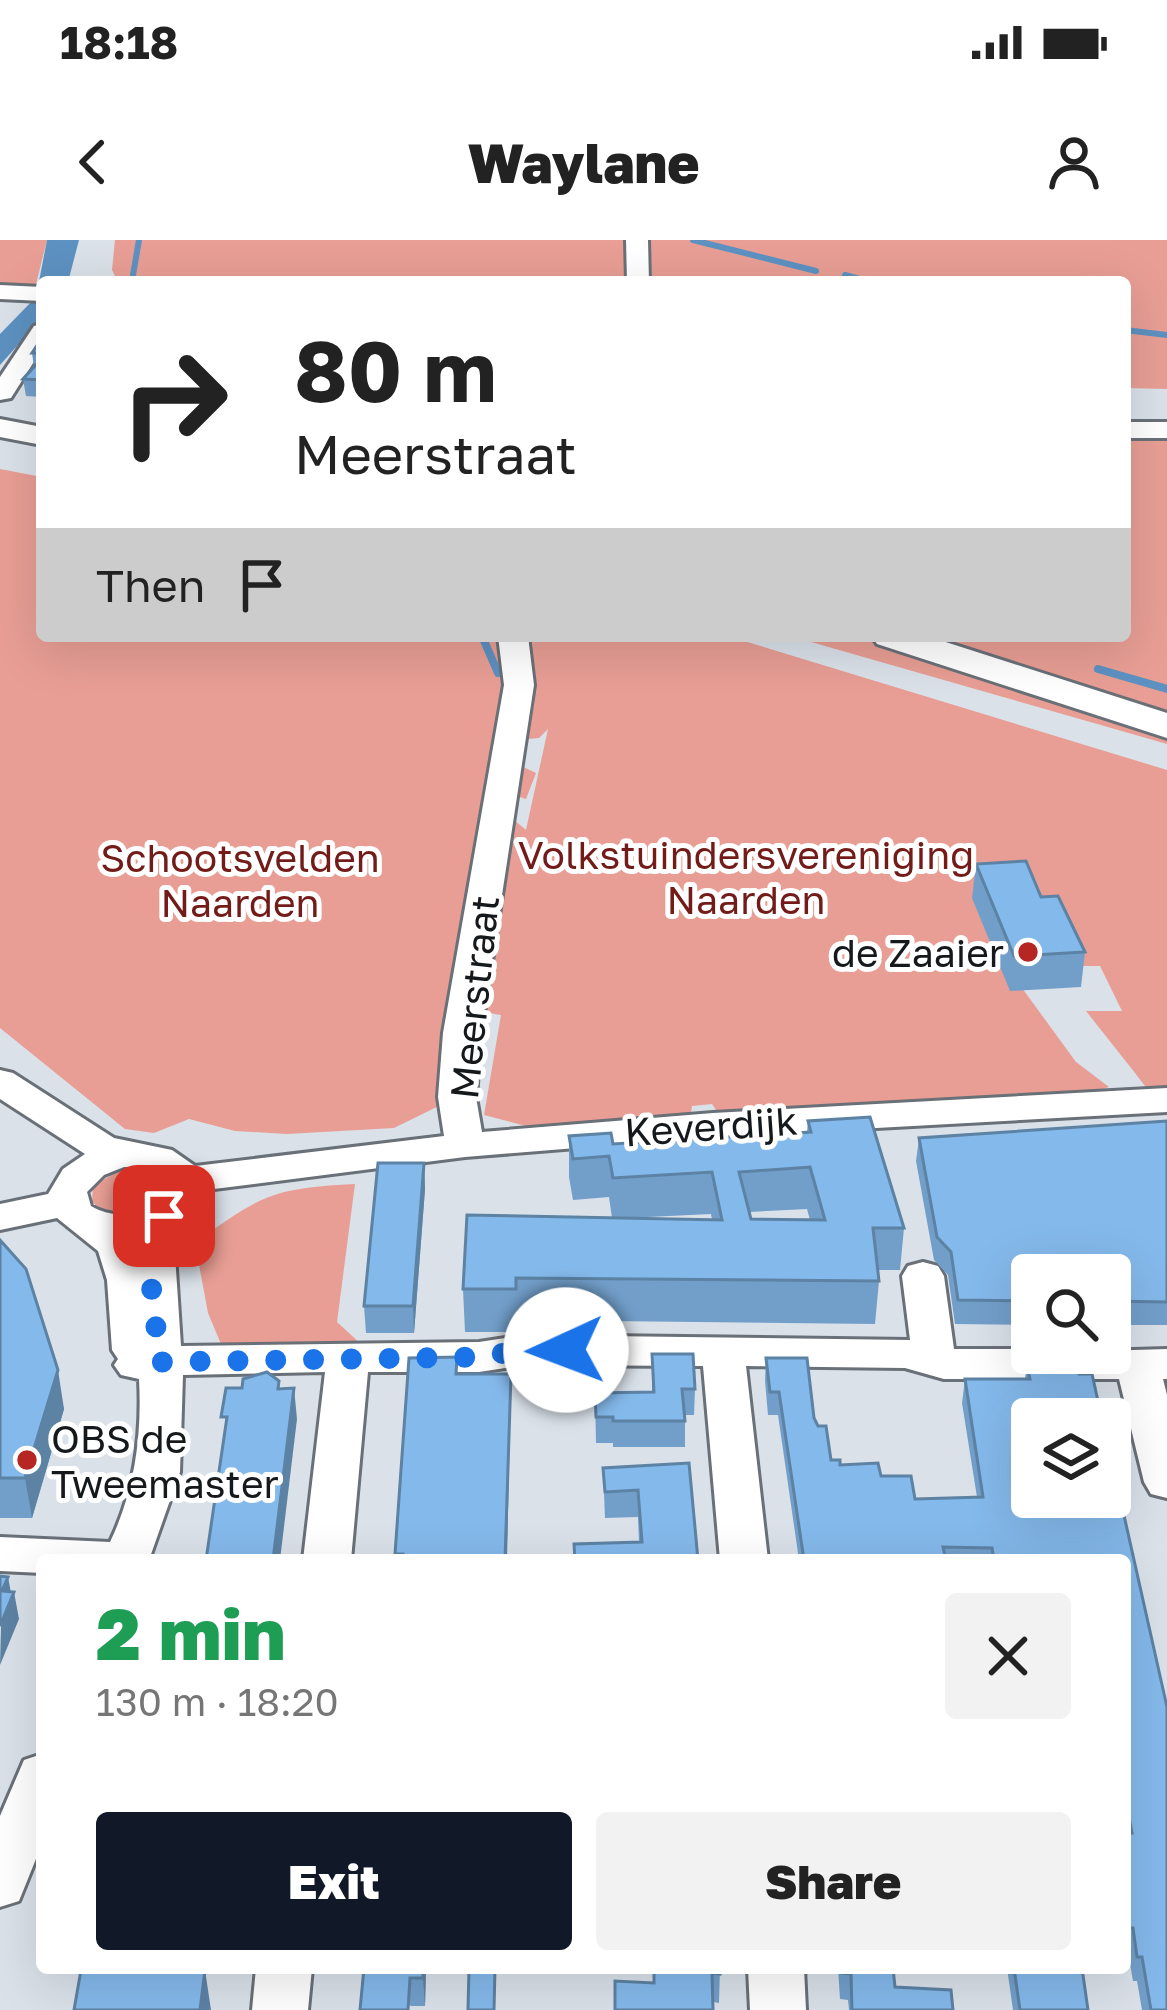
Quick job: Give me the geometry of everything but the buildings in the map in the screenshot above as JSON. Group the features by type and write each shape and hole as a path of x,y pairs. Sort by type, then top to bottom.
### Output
{"main road":[{"path":"0,428 36,435"},
{"path":"908,642 1167,726"}],"street":[{"path":"637,240 638,276"},
{"path":"0,292 35,293"},
{"path":"2,393 36,340"},
{"path":"1131,430 1167,430"},
{"name":"Meerstraat","path":"465,1145 457,1097 462,1033 519,685 514,642"},
{"path":"0,1082 33,1109 70,1159 78,1203 123,1253 148,1364 161,1454 150,1513 128,1554"},
{"name":"Keverdijk","path":"78,1203 131,1227 175,1198 465,1145 713,1125 1167,1100"},
{"path":"33,1109 67,1124 95,1147 164,1160 175,1198 156,1228 152,1251 148,1364"},
{"path":"78,1203 100,1161 125,1155"},
{"path":"0,1217 78,1203"},
{"path":"923,1276 934,1362"},
{"path":"148,1364 479,1357 524,1350 905,1353 934,1362 1152,1364 1167,1482"},
{"path":"723,1352 743,1554"},
{"path":"328,1554 347,1358"},
{"path":"0,1554 36,1556"},
{"path":"5,1860 36,1789"},
{"path":"280,2010 283,1974"},
{"path":"776,1974 778,2010"}],"green space":[{"path":"0,240 47,240 35,288 0,287"},
{"path":"115,240 1167,240 1167,389 1131,388 1131,276 115,276"},
{"path":"1167,433 1167,717 939,642 1131,642 1131,434"},
{"name":"Schootsvelden Naarden","path":"0,469 36,476 36,642 505,642 517,764 536,773 526,799 497,790 449,1101 394,1128 287,1134 235,1131 189,1119 154,1133 125,1129 0,1028"},
{"name":"Volkstuindersvereniging Naarden","path":"525,642 748,642 1167,770 1167,1089 1148,1090 1086,1011 1122,1011 1100,966 1081,966 1022,988 1076,1062 1109,1087 1091,1093 720,1116 712,1104 692,1106 690,1119 530,1127 484,1115 501,1015 483,1012 507,814 526,830 548,729 539,738 518,740"},
{"path":"811,642 884,642 1167,731 1167,744"},
{"path":"123,1168 158,1173 168,1187 155,1205 123,1214 92,1202 93,1186"},
{"path":"355,1184 337,1322 362,1345 221,1344 208,1313 195,1243 269,1197"}],"water":[{"path":"47,240 79,240 70,276 40,276"},
{"path":"36,297 36,325 0,365 0,334"}],"waterway":[{"path":"133,275 139,240"},
{"path":"693,240 816,271"},
{"path":"1131,331 1167,335"},
{"path":"485,642 498,673"},
{"path":"1098,669 1167,689"}],"place":[{"name":"de Zaaier","path":"1028,952"},
{"name":"OBS de Tweemaster","path":"27,1460"}],"route":[{"path":"164,1216 156,1228 152,1251 160,1362 479,1357 566,1350"}]}
